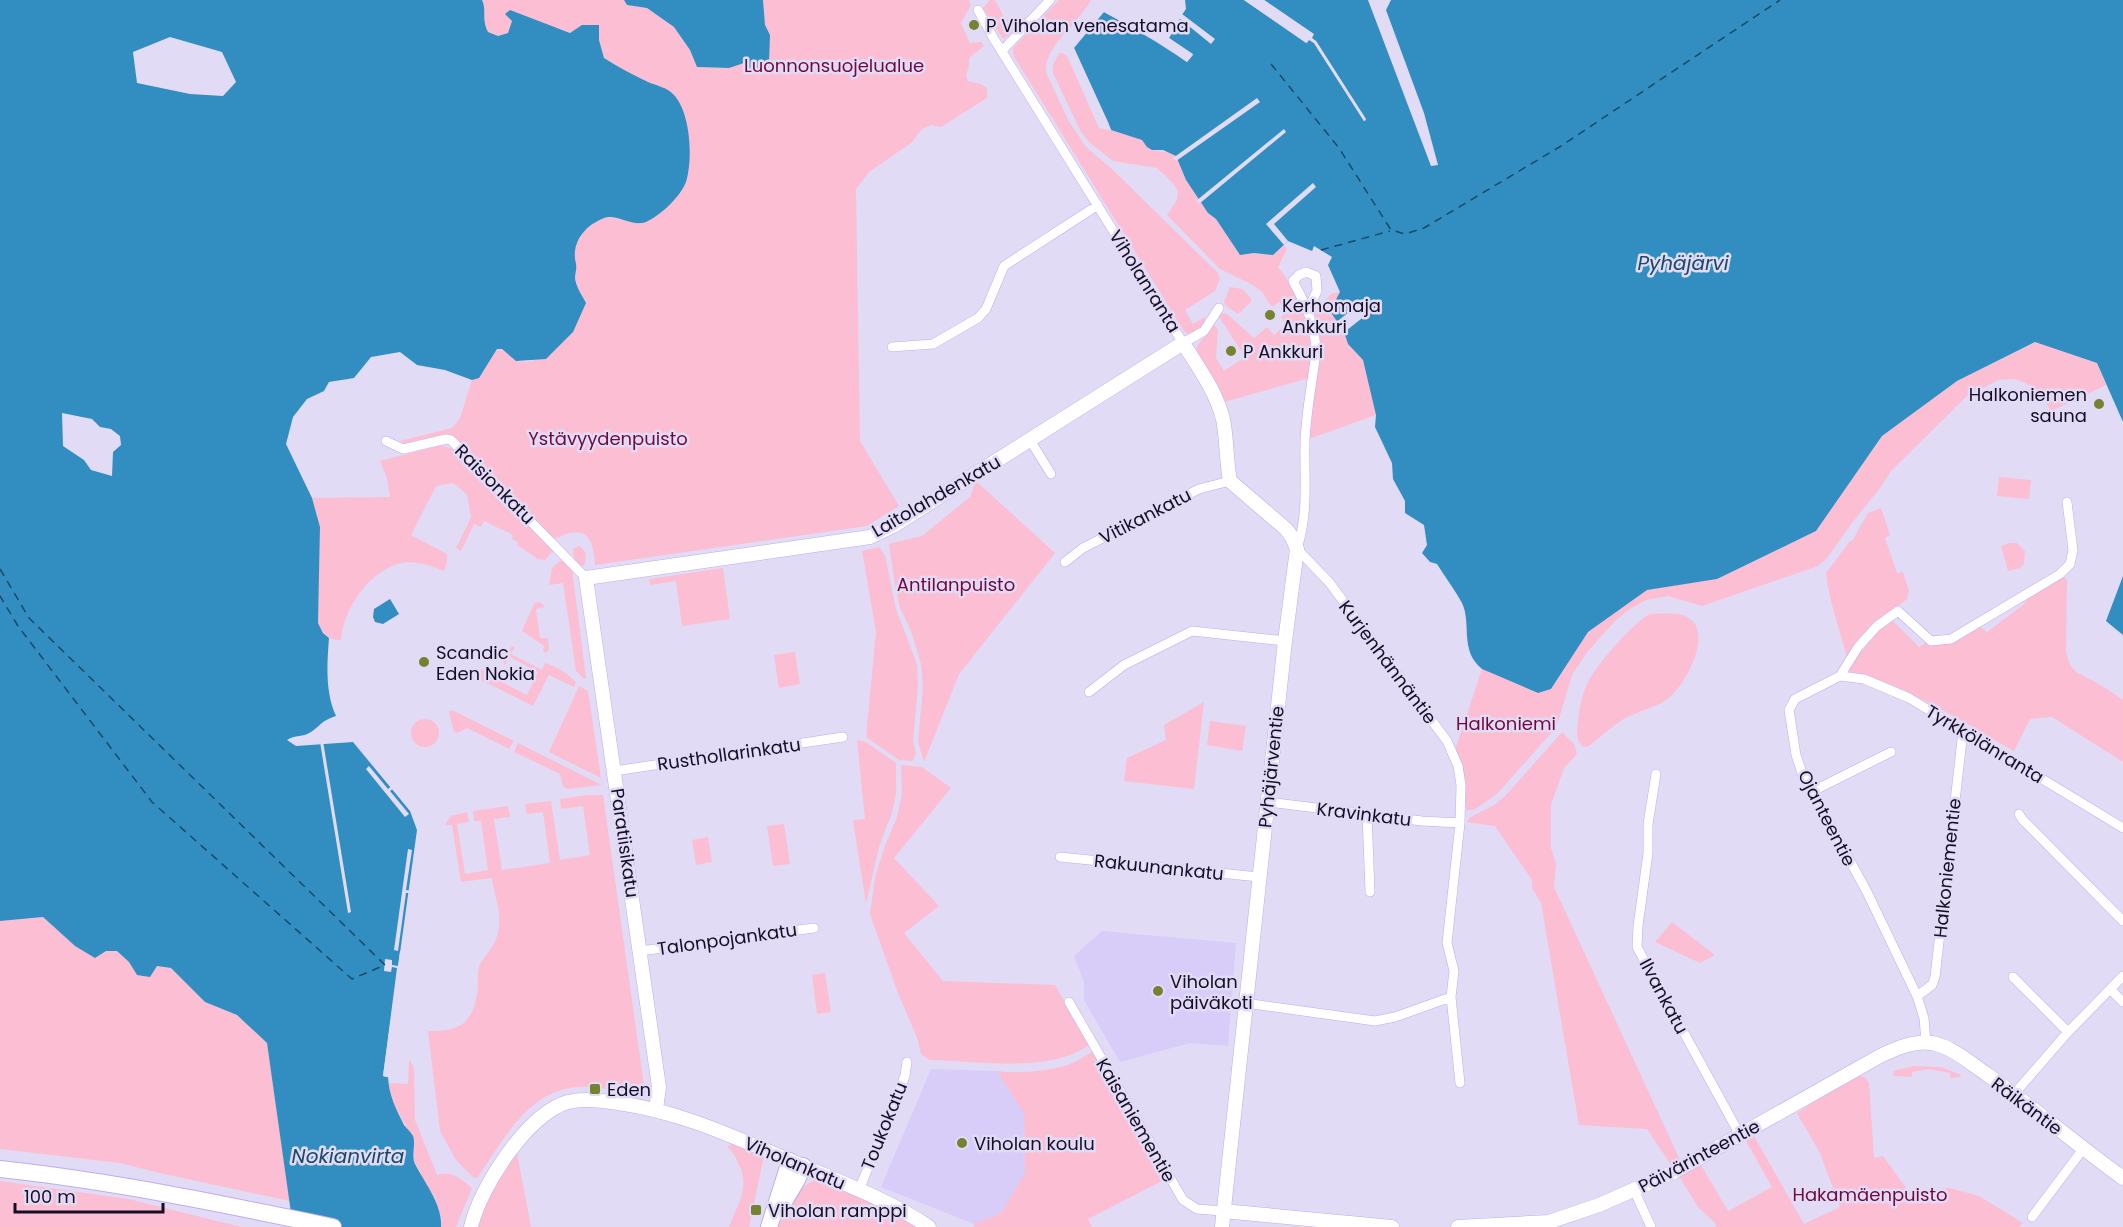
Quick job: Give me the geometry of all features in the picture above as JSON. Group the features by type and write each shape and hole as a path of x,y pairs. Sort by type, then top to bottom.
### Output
{"highway":[{"path":"770,1224 797,1180 796,1163"},
{"path":"0,1169 62,1176 333,1227"}],"street":[{"path":"1002,51 1050,0"},
{"name":"Viholanranta","path":"978,10 1210,385 1223,420 1230,481"},
{"path":"892,347 933,344 978,318 985,310 1004,266 1098,205"},
{"path":"1184,343 1204,331 1219,308"},
{"name":"Pyhäjärventie","path":"1222,1227 1285,641 1306,489 1305,436 1316,353 1316,341 1308,309"},
{"name":"Laitolahdenkatu","path":"586,578 870,537 893,526 1184,343"},
{"name":"Raisionkatu","path":"386,441 404,449 446,439 451,440 586,578"},
{"path":"1030,440 1051,474"},
{"path":"1230,481 1286,529 1297,549"},
{"name":"Vitikankatu","path":"1065,562 1083,548 1199,489 1230,481"},
{"path":"1840,676 1858,647 1876,626 1899,610 1931,641 1951,639 2060,574 2070,564 2073,550 2067,502"},
{"name":"Kurjenhännäntie","path":"1297,549 1329,582 1447,741 1458,766 1461,786 1460,823 1447,943 1454,971 1451,997 1460,1083"},
{"name":"Paratiisikatu","path":"586,578 659,1088 656,1109"},
{"path":"1089,692 1124,666 1192,632 1285,641"},
{"name":"Tyrkkölänranta","path":"1840,676 1864,679 1909,698 2123,828"},
{"name":"Ojanteentie","path":"1840,676 1795,699 1789,710 1796,754 1811,792 1870,899 1917,996 1924,1018 1926,1043"},
{"name":"Halkoniementie","path":"1917,996 1932,985 1935,977 1963,731"},
{"name":"Rusthollarinkatu","path":"614,771 843,737"},
{"path":"1811,792 1891,752"},
{"name":"Ilvankatu","path":"1656,774 1648,824 1648,853 1637,947 1740,1135"},
{"name":"Kravinkatu","path":"1268,802 1422,821 1460,823"},
{"path":"2019,813 2022,819 2123,921"},
{"path":"1367,814 1370,892"},
{"name":"Rakuunankatu","path":"1060,857 1259,877"},
{"name":"Talonpojankatu","path":"640,951 814,928"},
{"path":"2014,1094 2068,1032 2123,976"},
{"path":"2013,977 2068,1032"},
{"path":"2111,990 2123,1002"},
{"path":"1245,1003 1375,1021 1395,1017 1451,997"},
{"name":"Kaisaniementie","path":"1069,1002 1183,1200 1197,1209 1223,1211"},
{"name":"Päivärinteentie","path":"1458,1227 1556,1224 1674,1172 1880,1056 1897,1048 1926,1043"},
{"name":"Räikäntie","path":"1926,1043 1939,1045 1965,1059 2123,1178"},
{"name":"Toukokatu","path":"859,1190 905,1076 907,1062"},
{"name":"Viholankatu","path":"471,1227 479,1203 496,1173 527,1130 547,1112 563,1104 586,1100 656,1109 692,1121 859,1190 929,1227"},
{"path":"2032,1217 2083,1149"},
{"path":"1634,1190 1651,1227"},
{"path":"1223,1211 1392,1227"}],"shaded area":[{"name":"Viholan päiväkoti","path":"1102,931 1236,943 1228,1046 1190,1043 1120,1062 1084,1000 1084,982 1074,956"},
{"name":"Viholan koulu","path":"931,1069 997,1071 1024,1113 1025,1173 1001,1213 974,1224 881,1187"}],"green space":[{"name":"Ystävyydenpuisto","path":"482,0 624,0 627,5 647,8 674,27 690,50 697,67 728,68 744,63 770,35 765,25 763,0 969,0 971,5 961,23 970,43 981,42 984,46 969,58 966,75 968,81 987,88 987,98 941,127 931,125 922,129 911,143 869,172 856,189 860,441 899,506 867,526 595,565 594,553 587,537 577,532 552,538 453,437 407,445 400,441 452,428 460,418 472,380 479,377 497,349 518,361 529,362 537,359 586,303 578,288 575,277 576,266 573,260 575,245 585,230 597,221 608,217 641,224 626,71 604,58 599,40 599,25 582,26 571,33 558,28 512,21 508,33 498,36 488,32"},
{"path":"990,0 995,0 1005,19 1017,23 1026,17 1014,32 1003,39 983,8"},
{"path":"1059,0 1091,0 1056,44 1047,62 1046,72 1068,120 1086,147 1112,169 1218,273 1220,279 1215,291 1185,310 1193,324 1205,317 1202,326 1189,335 1184,331 1013,55 1013,48"},
{"path":"1059,53 1067,56 1099,128 1133,136 1144,141 1151,149 1176,156 1186,180 1239,254 1273,255 1284,245 1287,249 1278,267 1295,292 1306,319 1310,347 1309,378 1224,402 1196,352 1197,346 1214,325 1218,330 1216,358 1224,371 1245,357 1219,317 1221,313 1227,314 1254,338 1267,327 1274,335 1286,324 1281,317 1287,312 1279,302 1272,307 1262,292 1253,285 1220,269 1167,215 1177,200 1178,192 1174,184 1157,168 1113,161 1090,143 1081,132 1053,73 1053,65"},
{"path":"1230,287 1242,289 1251,298 1251,302 1238,314 1224,302"},
{"path":"1340,292 1344,332 1348,344 1363,359 1376,415 1309,439 1319,353 1314,313 1331,294"},
{"name":"Halkoniemi","path":"2036,342 2097,363 2106,385 2051,411 2042,396 2032,386 2015,379 1998,380 1966,397 1891,471 1827,558 1818,566 1702,606 1668,596 1646,600 1630,609 1616,620 1588,651 1572,675 1559,719 1553,731 1497,794 1474,810 1467,810 1455,750 1482,669 1538,693 1551,689 1588,632 1647,589 1717,579 1816,531 1882,436 1957,381"},
{"path":"441,445 453,449 553,551 545,560 538,559 517,545 518,542 512,539 513,535 484,521 481,527 474,524 461,551 456,548 471,516 467,495 452,483 436,486 411,535 447,554 444,571 415,562 398,564 387,569 367,584 359,594 346,617 341,640 330,638 318,623 320,527 312,498 390,497 387,478 380,461"},
{"path":"1999,477 2031,480 2029,499 1997,496"},
{"name":"Antilanpuisto","path":"976,481 1055,553 959,674 924,762 918,742 923,687 921,664 911,631 900,608 889,544 922,536 970,497"},
{"path":"1881,508 1890,535 1885,538 1897,573 1903,572 1909,591 1907,599 1876,623 1847,658 1832,605 1826,573 1852,541 1868,513"},
{"path":"2017,543 2025,551 2024,564 2020,568 2008,571 2001,546"},
{"path":"579,546 586,554 584,566 577,562 573,555 573,549"},
{"path":"879,547 885,555 896,609 917,664 918,686 913,741 916,753 913,761 899,760 866,737 876,632 862,551"},
{"path":"560,561 564,561 572,569 586,678 584,679 576,671 563,583 549,585 552,568"},
{"path":"723,568 730,619 682,626 676,581 650,585 649,579"},
{"path":"2060,574 2067,580 2066,652 2070,665 2076,672 2123,700 2123,762 2052,717 2030,719 2014,751 1914,695 1850,672 1849,667 1883,625 1893,621 1919,647 1927,642 1945,644 1976,623 1987,632"},
{"path":"538,602 544,607 536,609 540,638 548,638 549,649 546,653 543,651 544,646 522,631 534,604"},
{"path":"1650,614 1679,614 1695,624 1698,644 1690,668 1684,680 1666,700 1622,720 1589,746 1584,747 1578,739 1577,730 1581,702 1588,682 1616,645 1634,626"},
{"path":"515,646 511,654 542,670 545,663 558,668 576,682 574,687 549,675 533,706 475,677 478,671 489,668 500,674 498,680 527,695 538,672 510,657 505,665 503,662 511,647"},
{"path":"795,652 800,684 779,688 774,655"},
{"path":"579,686 588,691 601,778 549,752"},
{"path":"1204,702 1194,789 1124,781 1127,758 1166,740 1164,725"},
{"path":"452,710 514,741 509,749 467,728 457,733 454,732 449,712"},
{"path":"425,719 435,723 439,733 435,743 425,747 415,743 411,733 415,723"},
{"path":"1210,721 1246,726 1242,751 1207,745"},
{"path":"1562,732 1574,744 1577,754 1564,768 1551,805 1551,848 1556,864 1554,887 1680,1160 1671,1165 1647,1129 1579,1125 1541,903 1532,888 1532,880 1495,826 1467,822 1469,818 1494,805 1505,796"},
{"path":"857,740 866,742 896,763 896,794 892,813 879,847 866,904 853,820 865,819"},
{"path":"518,743 602,785 567,789 563,786 560,774 514,752"},
{"path":"901,765 922,767 951,788 894,858 939,906 904,933 943,981 1055,985 1090,1045 1067,1056 1032,1063 930,1060 923,1056 870,914 875,878 897,817 902,794"},
{"path":"603,795 644,1085 639,1091 633,1092 578,1087 560,1090 545,1097 531,1107 507,1133 478,1177 474,1178 456,1160 440,1131 428,1031 453,1029 460,1026 470,1016 477,995 479,967 494,944 497,934 499,910 492,878 461,882 452,825 446,825 446,823 451,816 467,812 469,822 457,824 465,874 488,870 481,821 474,821 473,811 508,806 510,817 494,819 502,870 550,863 543,812 527,814 525,804 551,801 560,860 590,855 583,806 561,809 560,799"},
{"path":"784,824 790,864 773,866 767,826"},
{"path":"708,837 712,862 696,865 692,840"},
{"path":"43,917 75,946 117,951 129,962 137,975 157,966 171,968 205,1002 237,1015 267,1043 290,1201 120,1163 0,1149 0,921"},
{"path":"1672,922 1715,955 1700,963 1655,942"},
{"path":"825,973 831,1012 817,1014 812,975"},
{"path":"1093,1051 1166,1179 1088,1219 1092,1227 974,1227 974,1224 1001,1213 1025,1173 1024,1113 997,1071 1024,1072 1060,1067"},
{"path":"409,1060 414,1067 415,1120 437,1175 456,1176 472,1188 456,1227 441,1227 442,1220 435,1198 414,1162 413,1138 390,1099 389,1083 408,1084"},
{"path":"1914,1066 1941,1067 1961,1075 1950,1078 1950,1073 1929,1069 1912,1072 1912,1077 1894,1076 1893,1071"},
{"name":"Hakamäenpuisto","path":"1860,1076 1866,1078 1869,1083 1874,1158 1883,1156 1909,1192 1950,1188 1979,1196 2023,1223 2019,1227 1716,1227 1715,1223 1698,1207 1679,1176 1701,1165 1728,1211 1772,1187 1746,1141 1754,1136 1804,1224 1840,1207 1820,1153 1797,1113"},
{"path":"735,1142 764,1156 749,1227 729,1227 743,1187 742,1172 734,1154 727,1147"},
{"path":"517,1153 531,1227 477,1227 494,1188"},
{"path":"815,1180 884,1208 918,1227 778,1227 797,1194"},
{"path":"0,1181 129,1199 241,1227 0,1227"}],"water":[{"name":"Nokianvirta","path":"0,0 482,0 488,32 498,36 508,33 512,21 505,14 510,10 570,33 582,25 599,25 599,40 604,58 637,77 668,90 679,102 684,112 690,149 686,182 680,193 665,210 648,221 633,223 608,217 591,225 583,233 576,248 575,278 586,303 573,332 546,359 516,361 502,349 497,349 479,378 472,380 445,370 417,365 400,352 371,357 354,378 329,382 324,391 307,399 293,417 286,444 312,498 320,527 318,623 323,633 329,638 328,688 336,716 308,734 287,740 296,746 353,742 410,811 417,830 383,1076 388,1077 396,1108 404,1125 413,1136 414,1161 436,1202 441,1227 293,1227 267,1043 237,1015 205,1002 171,968 157,966 150,977 137,975 129,962 117,951 106,951 95,958 75,946 43,917 0,921","holes":["170,37 222,52 236,82 223,96 190,94 137,83 133,52","62,413 92,419 100,427 111,429 120,436 121,445 113,452 112,476 91,470 84,460 63,446"]},
{"path":"624,0 763,0 765,25 770,35 769,63 761,73 752,73 744,63 729,68 697,67 690,50 674,27 647,8 627,5"},
{"name":"Pyhäjärvi","path":"1185,0 1244,0 1306,43 1309,39 1314,43 1364,121 1366,119 1316,41 1311,38 1313,34 1264,0 1368,0 1431,166 1438,165 1424,113 1386,10 1391,0 2123,0 2123,422 2097,363 2035,342 1957,381 1882,436 1816,531 1717,579 1647,590 1588,632 1551,689 1538,693 1482,669 1475,662 1468,645 1465,611 1462,603 1437,564 1430,562 1422,553 1427,545 1424,525 1405,513 1405,501 1393,479 1392,463 1375,427 1376,415 1363,360 1348,344 1344,332 1330,311 1340,292 1328,265 1329,261 1288,241 1273,255 1254,253 1240,255 1186,180 1176,156 1163,150 1152,150 1142,140 1111,130 1074,48 1104,12 1187,62 1193,54 1169,38 1186,9"},
{"path":"2123,576 2123,635 2106,621"},
{"path":"390,599 399,614 383,624 375,622 374,609"}],"pier":[{"path":"1244,0 1250,0 1306,39 1309,37 1310,35 1261,0 1264,0 1314,34 1312,38 1366,120 1364,121 1314,43 1309,40 1307,43"},
{"path":"1106,9 1136,27 1146,30 1187,58 1189,55 1168,40 1169,38 1193,55 1187,62 1145,33 1104,12"},
{"path":"1182,14 1215,39 1211,44 1179,18"},
{"path":"1074,48 1111,130 1108,129 1071,49"},
{"path":"1257,98 1260,102 1176,161 1173,158"},
{"path":"1284,129 1286,132 1199,204 1196,201"},
{"path":"1313,183 1316,187 1274,224 1288,241 1284,245 1266,224"},
{"path":"1314,246 1332,257 1328,265 1311,254"},
{"path":"1358,305 1366,315 1342,334 1335,323"},
{"path":"323,741 351,912 348,913 320,742"},
{"path":"369,766 388,789 392,786 394,788 390,791 409,814 405,817 366,769"},
{"path":"408,849 412,850 406,890 412,891 406,893 398,951 394,950"},
{"path":"400,951 403,951 386,1074 391,1078 383,1076 397,968 392,967 391,972 384,971 385,959 392,960 392,965 398,966"}],"ferry route":[{"path":"1271,64 1339,148 1391,230 1405,234 1424,228 1561,146 1780,0"},
{"path":"1321,250 1390,231"},
{"path":"0,569 29,618 385,965 352,979 152,802 18,626 0,596"}],"place":[{"name":"P Viholan venesatama","path":"974,25"},
{"name":"Kerhomaja Ankkuri","path":"1270,315"},
{"name":"P Ankkuri","path":"1231,351"},
{"name":"Halkoniemen sauna","path":"2099,404"},
{"name":"Scandic Eden Nokia","path":"424,662"},
{"name":"Viholan päiväkoti","path":"1158,991"},
{"name":"Eden","path":"595,1089"},
{"name":"Viholan koulu","path":"962,1143"},
{"name":"Viholan ramppi","path":"756,1210"}],"park label":[{"name":"Luonnonsuojelualue","path":"834,65"}]}
